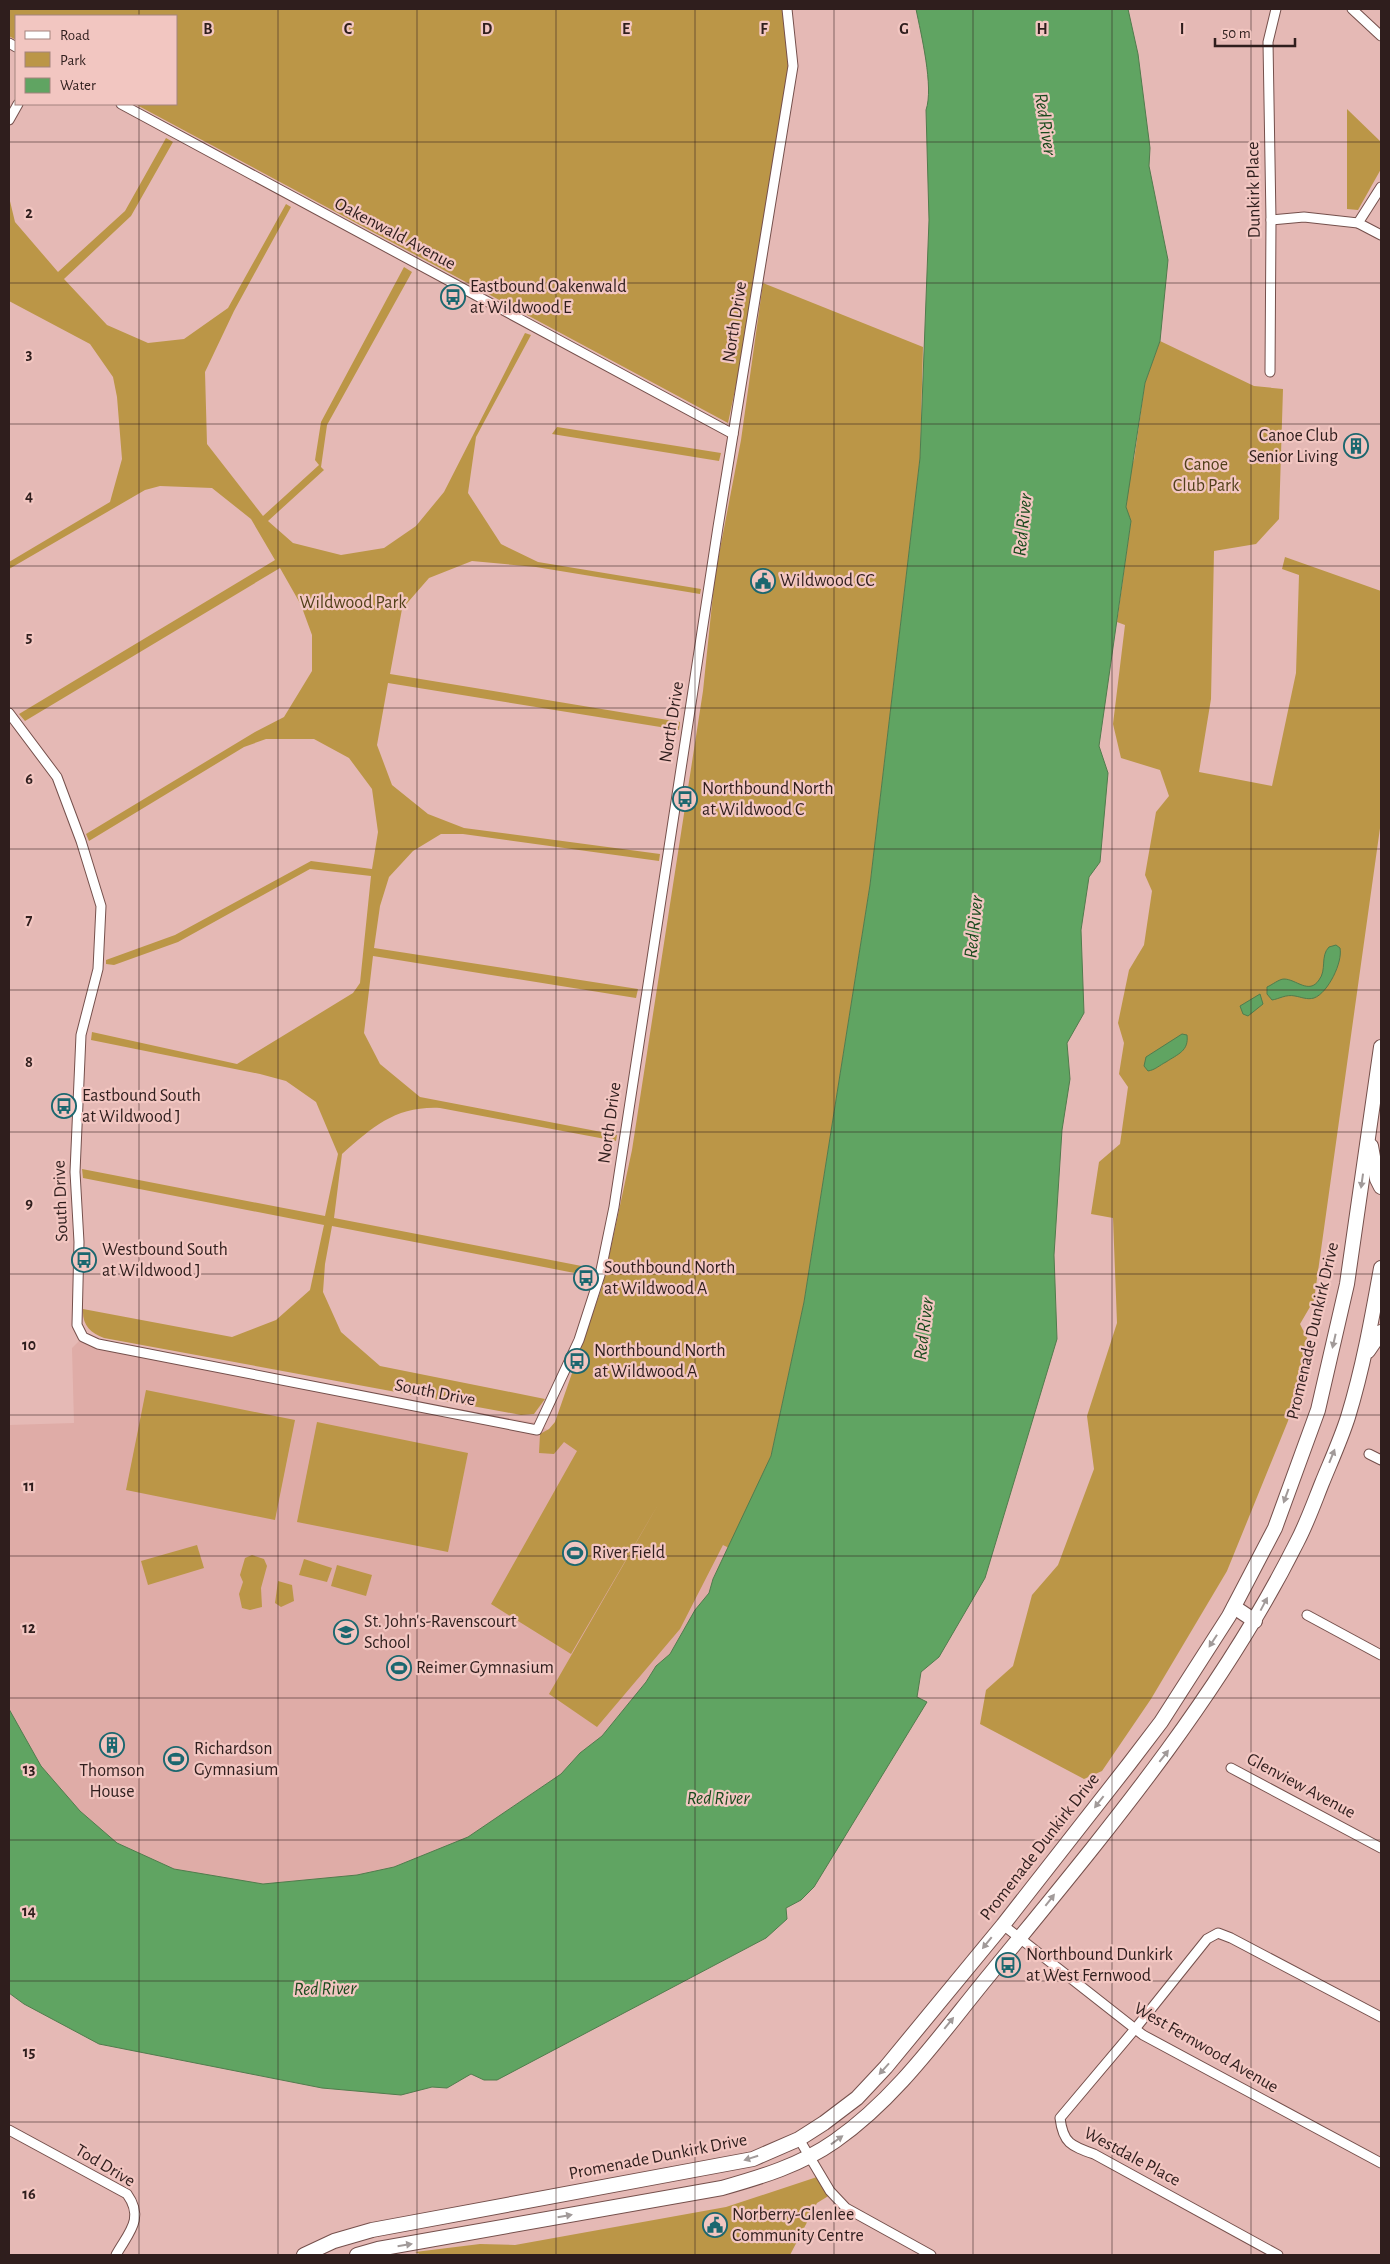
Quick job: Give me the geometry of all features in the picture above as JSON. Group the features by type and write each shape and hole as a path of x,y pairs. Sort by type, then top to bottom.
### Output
{"main road":[{"name":"Promenade Dunkirk Drive","path":"304,2255 334,2241 372,2230 744,2161 799,2138 824,2123 857,2098 868,2086 1002,1925 1161,1722 1234,1607 1275,1528 1318,1410 1347,1284 1381,1047"},
{"path":"1368,1133 1376,1179 1381,1187"},
{"path":"357,2255 378,2249 722,2188 761,2177 809,2157 835,2141 869,2115 898,2085 1019,1938 1179,1736 1255,1621 1306,1524 1347,1419 1365,1356 1381,1268"},
{"path":"1365,1356 1381,1332"},
{"path":"1234,1607 1255,1621"}],"street":[{"name":"North Drive","path":"537,1430 579,1340 600,1275 614,1208 733,434 793,66 787,9"},
{"name":"Dunkirk Place","path":"1270,372 1271,220 1268,42 1276,9"},
{"path":"1352,9 1381,36"},
{"path":"9,120 17,105"},
{"name":"Oakenwald Avenue","path":"123,105 733,434"},
{"path":"1358,223 1381,187"},
{"path":"1271,220 1304,218 1358,223 1381,235"},
{"name":"South Drive","path":"9,713 57,777 81,841 101,906 98,968 81,1035 77,1103 75,1172 79,1242 76,1312 77,1325 83,1337 98,1344 537,1430"},
{"path":"1370,1454 1381,1460"},
{"path":"1307,1615 1381,1655"},
{"name":"Glenview Avenue","path":"1231,1768 1381,1848"},
{"name":"West Fernwood Avenue","path":"1002,1925 1136,2029 1381,2163"},
{"name":"Westdale Place","path":"1278,2255 1094,2154 1074,2148 1062,2134 1060,2118 1136,2029 1207,1939 1218,1933 1231,1938 1381,2017"},
{"name":"Tod Drive","path":"9,2130 127,2194 136,2206 136,2219 116,2255"},
{"path":"799,2138 830,2190 846,2208 931,2255"}],"shaded area":[{"name":"St. John's-Ravenscourt School","path":"83,1337 98,1344 537,1423 729,1548 713,1579 709,1593 695,1610 670,1654 656,1666 646,1682 602,1736 580,1753 561,1774 468,1837 394,1867 357,1875 263,1884 174,1869 117,1843 80,1811 41,1766 9,1709 9,1425 74,1423 72,1348"}],"green space":[{"path":"9,9 787,9 793,66 758,281 728,423 137,105 178,105 178,15 15,15 15,39 9,36"},
{"path":"1347,109 1381,142 1381,169 1358,210 1347,209"},
{"name":"Wildwood Park","path":"166,138 173,142 131,216 64,279 107,325 148,343 184,339 228,308 286,204 291,207 234,311 205,372 207,444 263,516 319,465 315,460 321,422 404,267 412,272 327,425 321,467 324,470 268,521 293,543 341,555 384,548 416,526 444,492 525,333 531,335 476,437 468,493 501,544 538,562 701,589 700,594 536,567 472,561 429,578 402,609 390,674 680,722 679,730 388,683 377,745 392,785 428,814 464,828 660,854 659,861 463,834 441,834 413,851 389,877 380,906 374,948 638,989 636,998 373,956 364,1033 380,1064 420,1097 617,1135 616,1141 440,1108 424,1108 398,1114 386,1120 342,1154 334,1218 592,1268 590,1276 332,1226 325,1264 323,1292 341,1332 380,1366 545,1399 534,1414 521,1415 104,1338 91,1331 84,1320 83,1309 232,1337 276,1320 310,1290 324,1225 83,1178 82,1169 325,1216 338,1154 316,1102 286,1081 260,1074 91,1040 92,1032 237,1064 353,993 360,983 371,876 310,869 178,942 114,965 106,964 106,960 175,935 311,861 372,869 378,832 372,789 349,758 314,739 266,739 244,747 89,841 86,834 255,732 284,717 312,671 312,635 301,605 280,568 25,721 19,714 275,560 251,519 212,488 160,486 145,490 9,569 9,562 110,502 122,459 117,397 113,377 90,344 9,301 9,197 15,222 58,272 125,211"},
{"path":"763,283 923,347 920,458 870,885 804,1302 771,1456 729,1548 723,1545 680,1629 597,1727 549,1694 659,1503 571,1654 491,1604 577,1451 564,1442 554,1454 539,1453 540,1434 549,1429 555,1422 603,1284 632,1150 703,691 715,575 741,440"},
{"name":"Canoe Club Park","path":"1160,341 1254,386 1283,389 1279,519 1256,544 1214,551 1211,699 1199,772 1272,786 1296,673 1299,575 1282,569 1285,557 1381,591 1381,821 1314,1300 1300,1324 1307,1338 1288,1421 1227,1571 1151,1699 1102,1771 1084,1779 980,1724 986,1690 1013,1666 1032,1595 1058,1565 1094,1469 1087,1416 1117,1323 1113,1218 1091,1214 1099,1162 1120,1144 1128,1087 1119,1074 1124,1043 1118,1023 1129,970 1144,945 1152,891 1145,875 1156,812 1169,796 1160,770 1121,758 1113,724 1125,625 1117,622 1131,521 1126,508 1131,465 1134,460 1145,383"},
{"path":"557,427 721,453 719,461 552,434"},
{"path":"146,1390 295,1420 275,1520 126,1490"},
{"path":"317,1422 468,1453 448,1552 297,1522"},
{"path":"197,1545 204,1568 148,1585 141,1561"},
{"path":"252,1555 264,1559 267,1566 261,1588 262,1607 250,1610 242,1608 239,1594 243,1582 240,1575 245,1558"},
{"path":"304,1559 332,1568 327,1582 299,1575"},
{"path":"337,1565 372,1575 366,1596 331,1586"},
{"path":"278,1581 292,1585 294,1601 281,1607 275,1603"},
{"name":"Norberry-Glenlee Community Centre","path":"817,2177 830,2195 817,2203 790,2255 422,2255 415,2252 480,2244 515,2245 726,2207"}],"water":[{"name":"Red River","path":"916,9 1128,9 1138,54 1150,148 1149,166 1168,260 1160,341 1145,383 1126,507 1131,521 1099,746 1108,773 1100,862 1089,877 1081,930 1084,1013 1067,1043 1070,1079 1062,1130 1054,1255 1057,1339 985,1578 939,1657 921,1672 917,1697 927,1702 814,1887 801,1900 786,1908 787,1919 766,1938 497,2080 484,2080 471,2074 447,2088 432,2087 401,2095 322,2088 99,2044 24,2004 9,1993 9,1709 41,1766 80,1811 117,1843 174,1869 263,1884 357,1875 394,1867 468,1837 561,1774 580,1753 602,1736 646,1682 656,1666 670,1654 695,1610 709,1593 713,1579 771,1456 804,1302 870,885 920,458 929,220 926,110 929,88 926,60"},
{"path":"1336,945 1340,948 1337,969 1329,984 1319,995 1311,999 1289,996 1272,1000 1267,994 1267,987 1282,979 1307,986 1315,984 1323,972 1326,951 1329,947"},
{"path":"1260,994 1263,1004 1248,1016 1243,1014 1240,1006"},
{"path":"1182,1034 1187,1035 1187,1040 1182,1052 1153,1070 1148,1071 1144,1066 1146,1057"}],"place":[{"name":"Eastbound Oakenwald at Wildwood E","path":"453,297"},
{"name":"Canoe Club Senior Living","path":"1356,446"},
{"name":"Wildwood CC","path":"763,581"},
{"name":"Northbound North at Wildwood C","path":"685,799"},
{"name":"Eastbound South at Wildwood J","path":"64,1106"},
{"name":"Westbound South at Wildwood J","path":"84,1260"},
{"name":"Southbound North at Wildwood A","path":"586,1278"},
{"name":"Northbound North at Wildwood A","path":"577,1361"},
{"name":"River Field","path":"575,1553"},
{"name":"St. John's-Ravenscourt School","path":"346,1632"},
{"name":"Reimer Gymnasium","path":"399,1668"},
{"name":"Thomson House","path":"112,1745"},
{"name":"Richardson Gymnasium","path":"176,1759"},
{"name":"Northbound Dunkirk at West Fernwood","path":"1008,1965"},
{"name":"Norberry-Glenlee Community Centre","path":"715,2225"}]}
